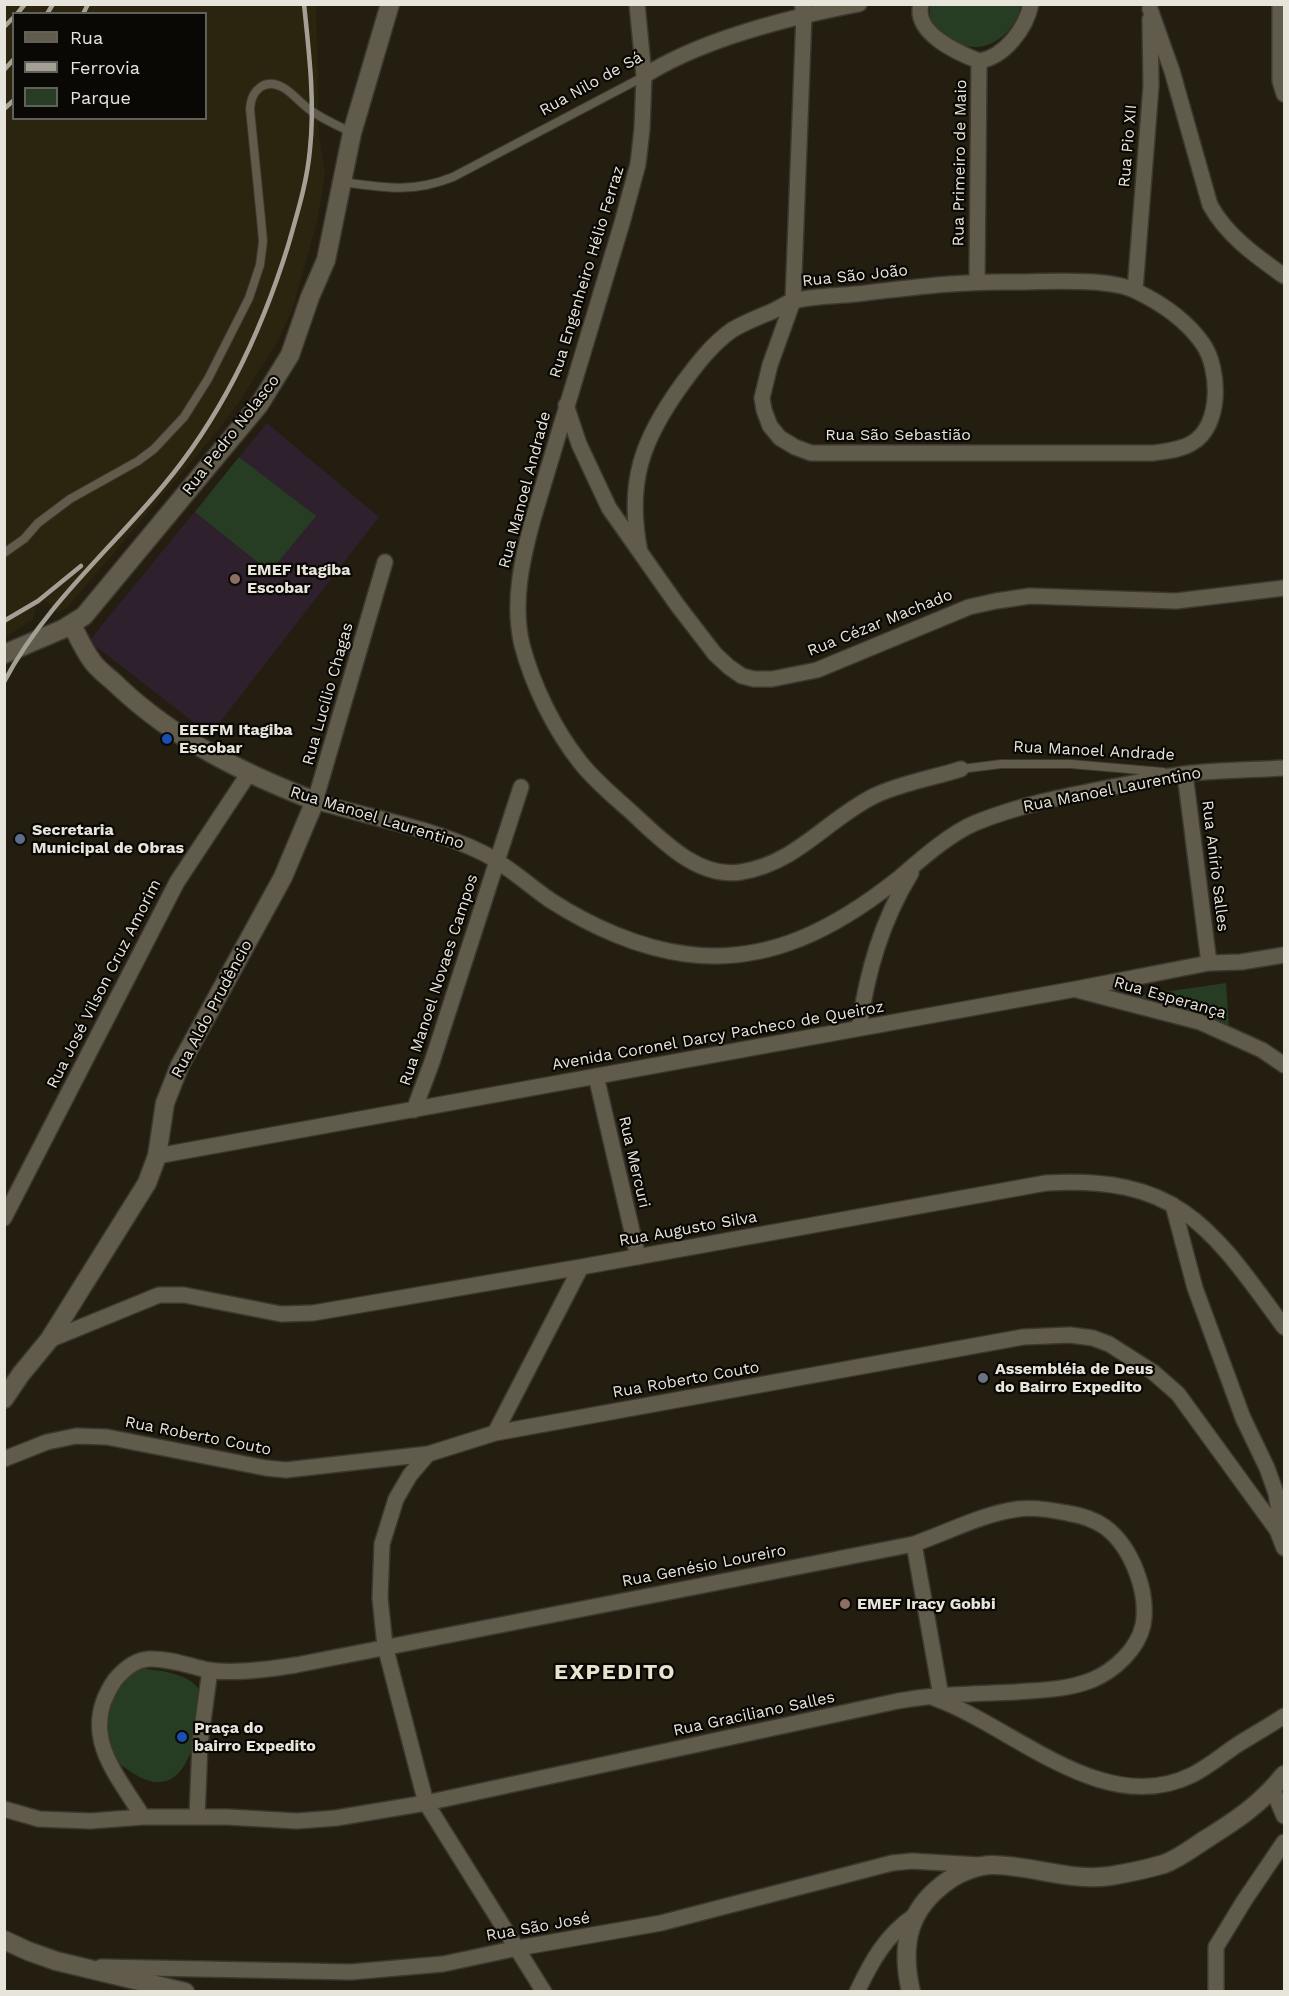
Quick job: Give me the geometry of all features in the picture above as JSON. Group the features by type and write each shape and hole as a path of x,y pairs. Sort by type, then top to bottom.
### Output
{"street":[{"name":"Rua Pedro Nolasco","path":"4,654 72,625 90,610 259,405 278,377 298,337 310,297 326,260 352,133 390,4"},
{"name":"Rua Engenheiro Hélio Ferraz","path":"566,405 633,184 642,129 644,76 637,4"},
{"name":"Rua Nilo de Sá","path":"644,76 670,61 803,10 858,4"},
{"path":"979,61 995,55 1015,37 1028,16 1031,4"},
{"path":"1280,4 1280,81 1284,94"},
{"name":"Rua Primeiro de Maio","path":"919,5 920,17 924,24 942,43 979,61 977,282"},
{"path":"1149,7 1172,71 1210,205 1218,219 1236,240 1284,276"},
{"name":"Rua Pio XII","path":"1134,290 1151,86 1149,7"},
{"name":"Rua São Sebastião","path":"803,10 793,301 770,365 762,398 770,426 780,438 811,453 846,454 1153,453 1174,450 1192,443 1202,436 1209,425 1216,393 1212,362 1204,346 1191,329 1174,314 1134,290"},
{"name":"Rua São João","path":"640,552 635,526 635,495 647,441 659,417 711,347 731,331 753,318 793,301 977,282 1106,283 1134,290"},
{"name":"Rua Cézar Machado","path":"566,405 579,444 599,490 640,552 715,654 729,668 754,680 772,680 817,670 969,606 996,601 1030,596 1176,602 1284,588"},
{"name":"Rua Manoel Andrade","path":"566,405 526,543 519,590 518,617 522,643 544,702 580,762 605,789 664,842 686,857 703,867 740,872 773,863 788,856 844,815 875,796 961,770"},
{"name":"Rua Lucílio Chagas","path":"315,801 386,562"},
{"name":"Rua Manoel Laurentino","path":"72,625 92,662 130,698 182,737 249,774 315,801 469,846 497,861 551,901 614,934 685,954 733,956 766,951 820,931 874,898 927,855 971,825 1003,812 1049,799 1185,774 1284,768"},
{"name":"Rua José Vilson Cruz Amorim","path":"4,1218 177,882 249,774"},
{"name":"Rua Anírio Salles","path":"1185,774 1209,963"},
{"name":"Rua Manoel Novaes Campos","path":"414,1110 521,787"},
{"name":"Rua Aldo Prudêncio","path":"4,1399 49,1340 147,1183 158,1156 161,1123 170,1086 283,877 315,801"},
{"path":"859,1028 870,965 883,927 896,897 912,870 927,855"},
{"name":"Avenida Coronel Darcy Pacheco de Queiroz","path":"158,1156 1076,990 1209,963 1241,962 1284,955"},
{"name":"Rua Esperança","path":"1076,990 1200,1022 1263,1050 1284,1065"},
{"name":"Rua Mercuri","path":"596,1076 638,1257"},
{"name":"Rua Augusto Silva","path":"49,1340 134,1303 159,1295 184,1295 281,1314 298,1314 638,1257 1046,1183 1092,1182 1115,1185 1156,1196 1202,1226 1231,1256 1284,1327"},
{"path":"1173,1205 1195,1288 1242,1418 1267,1468 1276,1492 1284,1546"},
{"path":"495,1432 580,1267"},
{"name":"Rua Roberto Couto","path":"4,1459 47,1442 76,1436 107,1437 286,1470 428,1454 495,1432 1023,1337 1070,1335 1093,1338 1108,1344 1153,1372 1178,1394 1270,1520 1284,1546"},
{"path":"428,1454 396,1498 382,1544 380,1598 385,1646 426,1803 544,1992"},
{"name":"Rua Genésio Loureiro","path":"143,1817 102,1747 98,1732 104,1699 122,1672 135,1662 148,1659 163,1660 210,1670 274,1669 914,1544 1004,1512 1020,1509 1069,1513 1106,1527 1118,1540 1128,1554 1141,1587 1143,1625 1136,1642 1110,1670 1074,1686 1050,1690 935,1696"},
{"path":"914,1544 935,1696 1072,1771 1133,1787 1170,1784 1191,1775 1284,1716"},
{"path":"197,1817 200,1743 210,1670"},
{"name":"Rua Graciliano Salles","path":"4,1809 39,1819 90,1821 143,1817 297,1821 336,1818 426,1803 898,1701 935,1696"},
{"path":"911,1992 907,1973 907,1945 914,1916 921,1905 943,1884 965,1872 989,1865 1073,1875 1107,1876 1165,1863 1234,1823 1273,1790 1284,1775"},
{"path":"1273,1790 1284,1816"},
{"path":"1216,1992 1216,1947 1284,1842"},
{"name":"Rua São José","path":"86,1967 351,1972 443,1964 518,1948 661,1923 892,1863 912,1861 989,1865"},
{"path":"857,1992 871,1962 885,1942 898,1927 914,1916"},
{"path":"4,1940 56,1961 185,1992"}],"lane":[{"name":"Rua Nilo de Sá","path":"343,182 388,188 432,185 453,177 644,76"},
{"path":"4,554 24,539 38,523 70,499 138,461 154,449 184,417 208,379 249,298 260,265 263,241 250,109 251,99 256,89 263,84 274,84 284,88 311,111 352,133"},
{"name":"Rua Manoel Andrade","path":"961,770 1001,764 1071,765 1185,774"}],"shaded area":[{"path":"5,5 316,5 319,135 325,173 318,218 292,311 276,344 220,428 66,609 58,612 45,601 36,607 33,620 5,637"},
{"name":"EMEF Itagiba Escobar","path":"267,423 379,517 210,735 89,641"}],"green space":[{"path":"931,4 1021,5 1017,18 1006,33 990,44 976,47 959,44 943,35 932,21"},
{"path":"239,457 316,516 270,572 195,512"},
{"path":"1226,983 1229,1028 1130,997"},
{"path":"143,1669 181,1676 194,1683 201,1697 195,1737 187,1761 172,1778 163,1782 150,1781 136,1775 119,1763 112,1754 102,1728 113,1689 119,1682"}],"railway":[{"path":"19,12 25,4"},
{"path":"48,12 53,4"},
{"path":"84,12 88,4"},
{"path":"4,682 38,628 184,459 221,402 252,342 288,246 309,162 312,95 304,4"},
{"path":"4,27 12,19"},
{"path":"4,70 12,61"},
{"path":"4,109 12,102"},
{"path":"4,621 38,601 81,566"}],"place":[{"name":"EMEF Itagiba Escobar","path":"235,579"},
{"name":"EEEFM Itagiba Escobar","path":"167,739"},
{"name":"Secretaria Municipal de Obras","path":"20,839"},
{"name":"Assembléia de Deus do Bairro Expedito","path":"983,1378"},
{"name":"EMEF Iracy Gobbi","path":"845,1604"},
{"name":"Praça do bairro Expedito","path":"182,1737"}],"district":[{"name":"EXPEDITO","path":"615,1673"}]}
